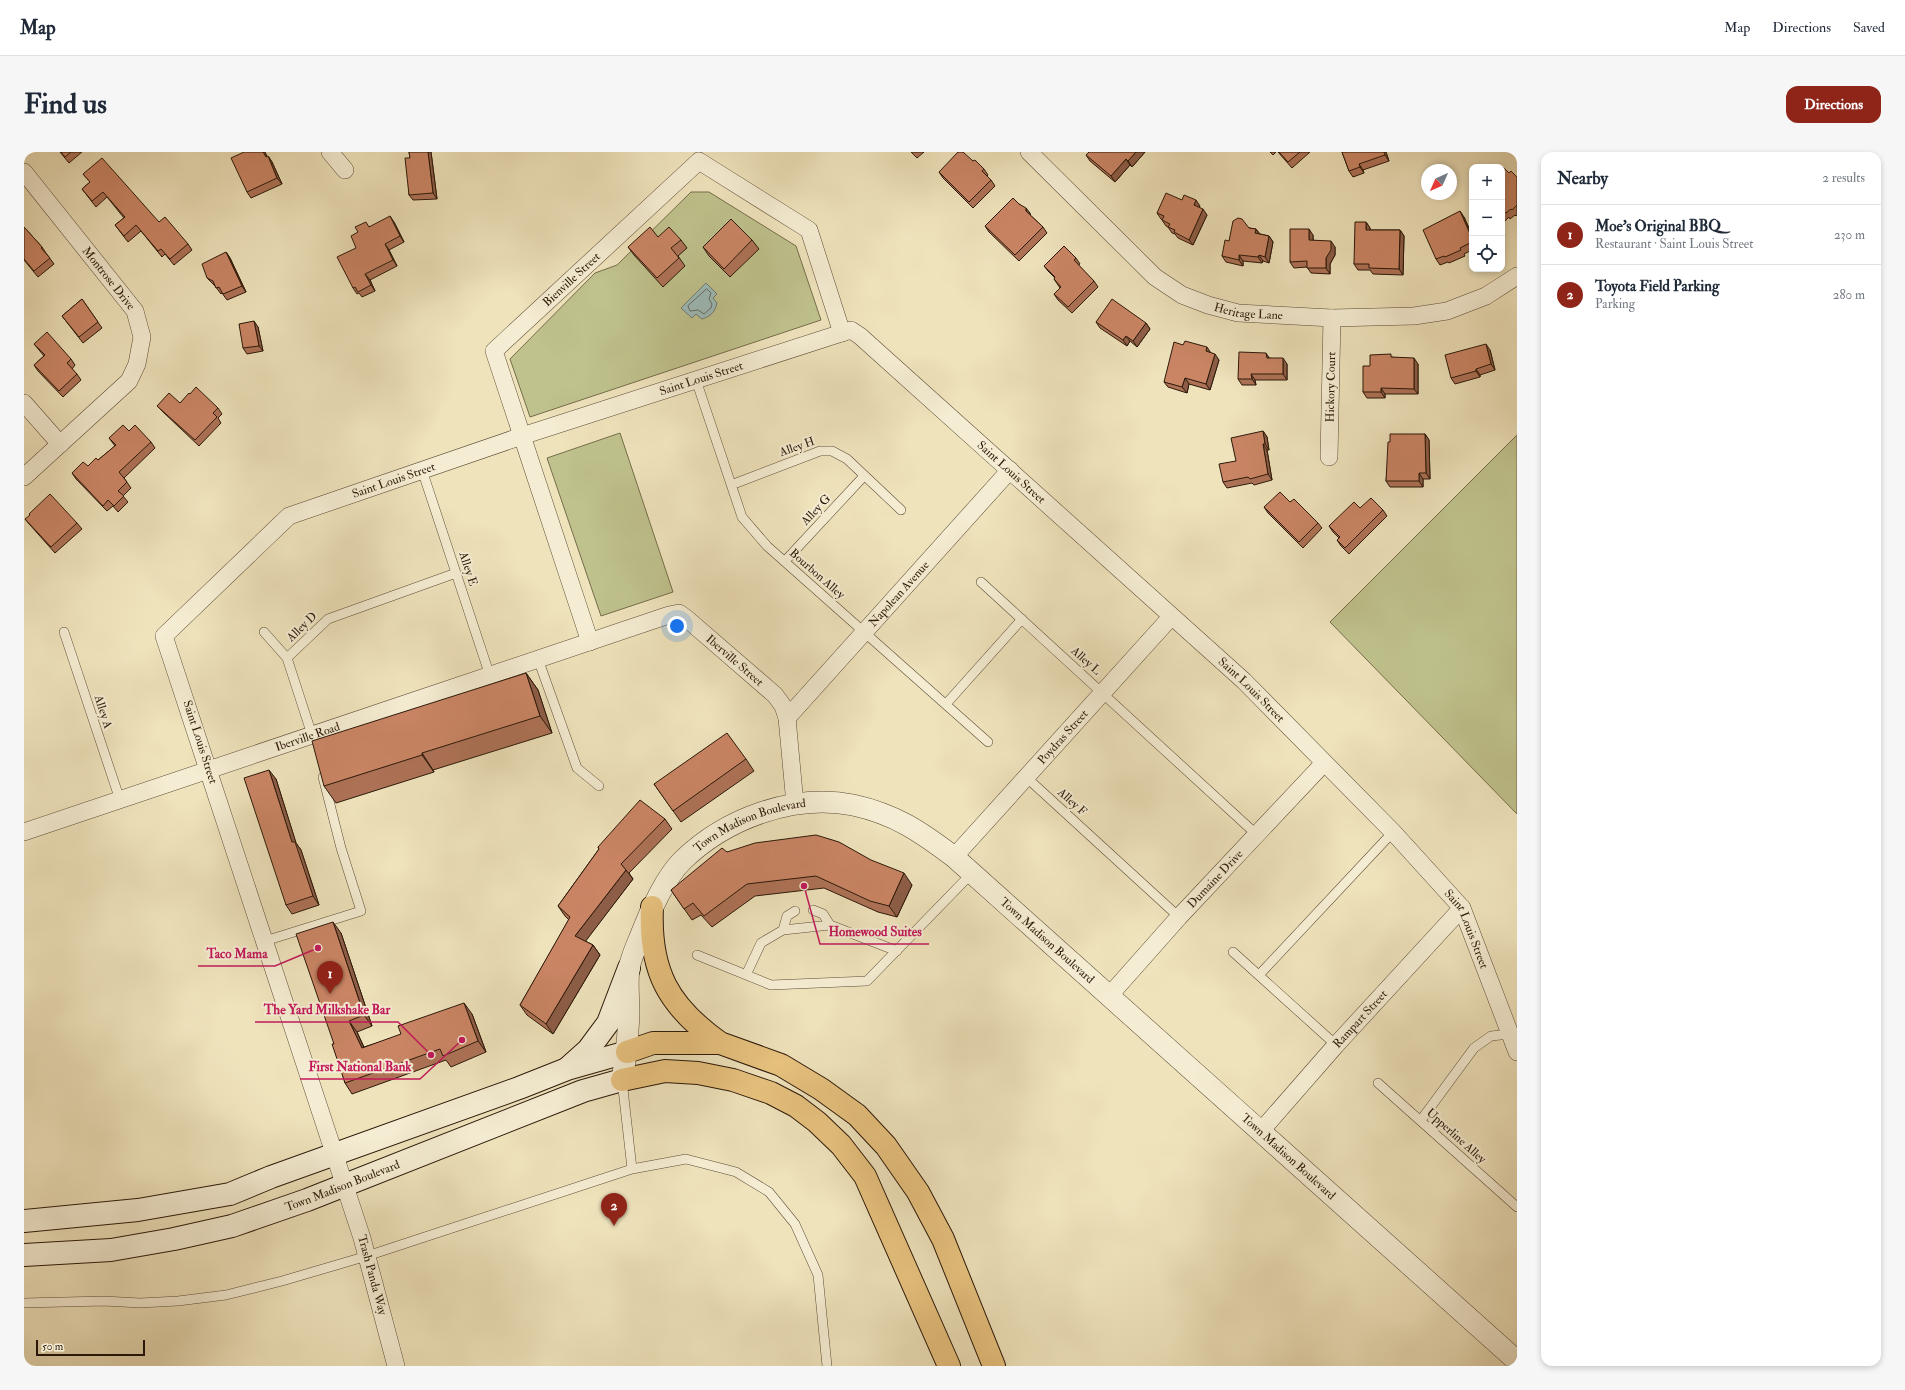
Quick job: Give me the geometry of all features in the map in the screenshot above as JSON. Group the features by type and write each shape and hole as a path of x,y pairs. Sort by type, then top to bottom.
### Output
{"highway":[{"path":"652,907 651,927 654,950 665,986 672,998 693,1022 720,1042 781,1065 821,1089 857,1115 886,1146 918,1192 943,1239 994,1366"},
{"path":"627,1052 653,1043 720,1042"},
{"path":"622,1080 665,1071 698,1074 733,1080 771,1093 796,1106 818,1122 841,1145 865,1176 949,1366"}],"main road":[{"path":"567,1069 588,1050 608,1023 629,968"},
{"path":"24,1221 138,1210 230,1194 567,1069 627,1052"},
{"name":"Town Madison Boulevard","path":"24,1255 111,1250 174,1239 232,1226 307,1200 583,1091 622,1080"}],"street":[{"path":"330,152 345,170"},
{"name":"Heritage Lane","path":"1031,153 1155,277 1182,295 1208,305 1238,313 1332,318 1407,317 1447,312 1486,296 1517,276"},
{"name":"Bienville Street","path":"590,642 494,351 699,161 809,230 842,333"},
{"name":"Montrose Drive","path":"24,172 28,179 135,311 142,337 137,364 129,381 24,477"},
{"name":"Hickory Court","path":"1329,457 1332,318"},
{"name":"Saint Louis Street","path":"335,1154 164,636 289,516 522,436 851,330 860,336 1244,681 1392,832 1462,908 1517,1052"},
{"path":"24,403 60,444"},
{"name":"Napolean Avenue","path":"788,718 1010,470"},
{"name":"Iberville Street","path":"590,642 669,615 679,614 686,618 775,695 783,706 788,718 795,804"},
{"name":"Poydras Street","path":"954,857 1171,617"},
{"name":"Iberville Road","path":"24,832 209,770 314,743 490,676 590,642"},
{"name":"Dumaine Drive","path":"1109,996 1179,917 1324,763"},
{"name":"Town Madison Boulevard","path":"622,1080 627,1052 629,968 652,907 681,862 706,840 742,819 795,804 831,803 853,805 886,814 920,832 954,857 1517,1361"},
{"name":"Rampart Street","path":"1260,1132 1336,1044 1462,908"},
{"name":"Trash Panda Way","path":"335,1154 367,1256 396,1366"}],"lane":[{"name":"Bourbon Alley","path":"696,380 742,517 758,536 785,561 988,742"},
{"name":"Alley H","path":"731,485 820,451 832,451 847,459 902,510"},
{"name":"Alley E","path":"422,470 490,676"},
{"name":"Alley G","path":"785,561 864,476"},
{"name":"Alley D","path":"314,743 287,658 328,619 456,573"},
{"name":"Alley L","path":"981,582 1103,692 1256,834"},
{"path":"946,704 1022,619"},
{"name":"Alley A","path":"64,632 120,800"},
{"path":"264,632 287,658"},
{"path":"538,659 577,768 599,786"},
{"path":"265,941 361,911 341,848 320,765"},
{"name":"Alley F","path":"1026,777 1179,917"},
{"path":"1260,975 1392,832"},
{"path":"697,955 771,985 867,981 972,873"},
{"path":"813,910 823,914 830,925"},
{"path":"783,930 787,916 795,911"},
{"path":"746,975 761,943 783,930 830,925 897,951"},
{"path":"1233,952 1336,1044"},
{"path":"1421,1120 1474,1048 1491,1036 1510,1034"},
{"path":"622,1080 632,1169"},
{"name":"Upperline Alley","path":"1378,1083 1517,1207"},
{"path":"24,1303 140,1303 184,1300 232,1293 367,1256 632,1169 686,1159 736,1172 768,1192 795,1224 818,1275 827,1366"}],"green space":[{"path":"691,192 709,192 796,246 821,320 530,417 510,359 595,273 617,265"},
{"path":"620,433 673,592 601,616 547,458"},
{"path":"1517,435 1517,814 1330,622"}],"water":[{"path":"706,283 717,294 713,298 717,303 715,309 705,318 702,319 696,314 692,318 681,308"}],"building":[{"path":"61,152 71,152 65,157"},
{"path":"244,152 263,152 266,157 268,156 277,178 247,192 231,158"},
{"path":"409,152 428,152 433,193 409,195 405,158 410,158"},
{"path":"958,152 963,152 973,161 975,160 984,169 982,171 991,180 969,202 939,172"},
{"path":"1089,152 1136,152 1128,161 1126,159 1111,176 1086,155"},
{"path":"1279,152 1300,152 1288,162"},
{"path":"1342,152 1384,152 1385,155 1359,164 1360,167 1349,171"},
{"path":"102,158 159,222 165,217 188,244 170,259 161,249 158,251 136,225 124,236 115,225 125,217 103,192 92,201 82,189 90,182 83,174"},
{"path":"1505,169 1509,173 1511,171 1517,177 1517,205 1506,213"},
{"path":"1166,193 1182,200 1184,195 1196,200 1194,205 1203,209 1189,240 1168,227 1170,224 1162,220 1164,216 1157,213"},
{"path":"1013,198 1026,208 1026,211 1043,227 1015,255 985,226"},
{"path":"1460,211 1469,231 1469,244 1460,248 1461,250 1436,259 1423,230"},
{"path":"390,216 400,236 385,244 393,260 365,274 371,285 358,292 355,287 353,288 337,257 356,248 351,236 358,232 355,227 366,222 369,227"},
{"path":"1238,218 1242,219 1249,228 1256,229 1255,233 1269,236 1265,257 1259,255 1258,257 1239,255 1239,260 1222,256 1225,240 1229,241 1233,221"},
{"path":"731,219 752,240 724,269 703,247"},
{"path":"1355,222 1366,222 1366,230 1400,230 1399,269 1369,268 1369,264 1354,264"},
{"path":"24,227 50,258 34,271 24,259"},
{"path":"650,227 658,237 669,227 681,240 671,248 679,258 657,278 628,247"},
{"path":"1290,229 1309,229 1309,240 1331,241 1331,250 1326,258 1326,268 1307,268 1307,261 1290,262"},
{"path":"1064,246 1076,258 1074,260 1094,281 1068,307 1054,294 1061,287 1054,279 1055,277 1044,266"},
{"path":"226,252 242,286 223,294 219,287 216,288 213,281 207,278 202,264"},
{"path":"82,299 98,322 79,337 62,316"},
{"path":"1112,299 1146,323 1133,341 1126,336 1123,340 1096,322"},
{"path":"254,321 259,346 243,348 239,324"},
{"path":"47,332 71,359 67,363 77,374 59,391 34,365 45,355 34,344"},
{"path":"1185,341 1207,347 1206,351 1215,354 1206,384 1185,378 1182,387 1164,382 1174,342 1183,345"},
{"path":"1486,344 1491,364 1476,369 1476,371 1451,378 1445,355"},
{"path":"1239,352 1266,353 1267,358 1283,358 1283,374 1251,374 1252,379 1238,379"},
{"path":"1391,354 1391,357 1414,358 1414,389 1381,388 1381,392 1363,392 1363,366 1370,366 1370,355"},
{"path":"196,387 218,408 213,413 217,417 195,440 157,406 169,393 180,403"},
{"path":"123,425 129,431 135,425 151,442 119,472 127,482 118,491 124,496 114,506 108,500 103,506 72,473 83,462 88,466 96,458 98,460 116,445 109,438"},
{"path":"1263,431 1265,444 1263,444 1268,474 1250,479 1248,477 1223,482 1219,464 1236,461 1231,438"},
{"path":"1390,434 1425,434 1426,473 1419,473 1419,481 1386,481 1388,442 1390,442"},
{"path":"1280,492 1290,502 1294,499 1318,523 1299,542 1264,507"},
{"path":"50,494 77,523 51,547 25,519"},
{"path":"1371,498 1383,510 1345,548 1337,540 1340,537 1329,526 1354,502 1360,508"},
{"path":"526,673 540,716 324,786 312,741"},
{"path":"727,733 746,759 673,811 654,784"},
{"path":"269,770 292,842 295,842 313,896 286,905 244,778"},
{"path":"640,800 665,819 621,864 626,870 575,936 593,945 546,1024 520,1005 570,917 558,906 599,849 598,847"},
{"path":"816,835 839,842 871,860 904,873 889,906 870,901 816,876 747,884 704,916 693,903 684,909 671,890 722,848 727,852 755,843"},
{"path":"333,922 364,1015 349,1021 362,1048 401,1034 398,1026 464,1003 478,1041 443,1056 440,1049 345,1083 332,1044 334,1044 296,934"}],"place":[{"name":"Homewood Suites","path":"804,886"},
{"name":"Taco Mama","path":"318,948"},
{"name":"Moe's Original BBQ","path":"330,994"},
{"name":"First National Bank","path":"462,1040"},
{"name":"The Yard Milkshake Bar","path":"431,1055"},
{"name":"Toyota Field Parking","path":"614,1226"}]}
